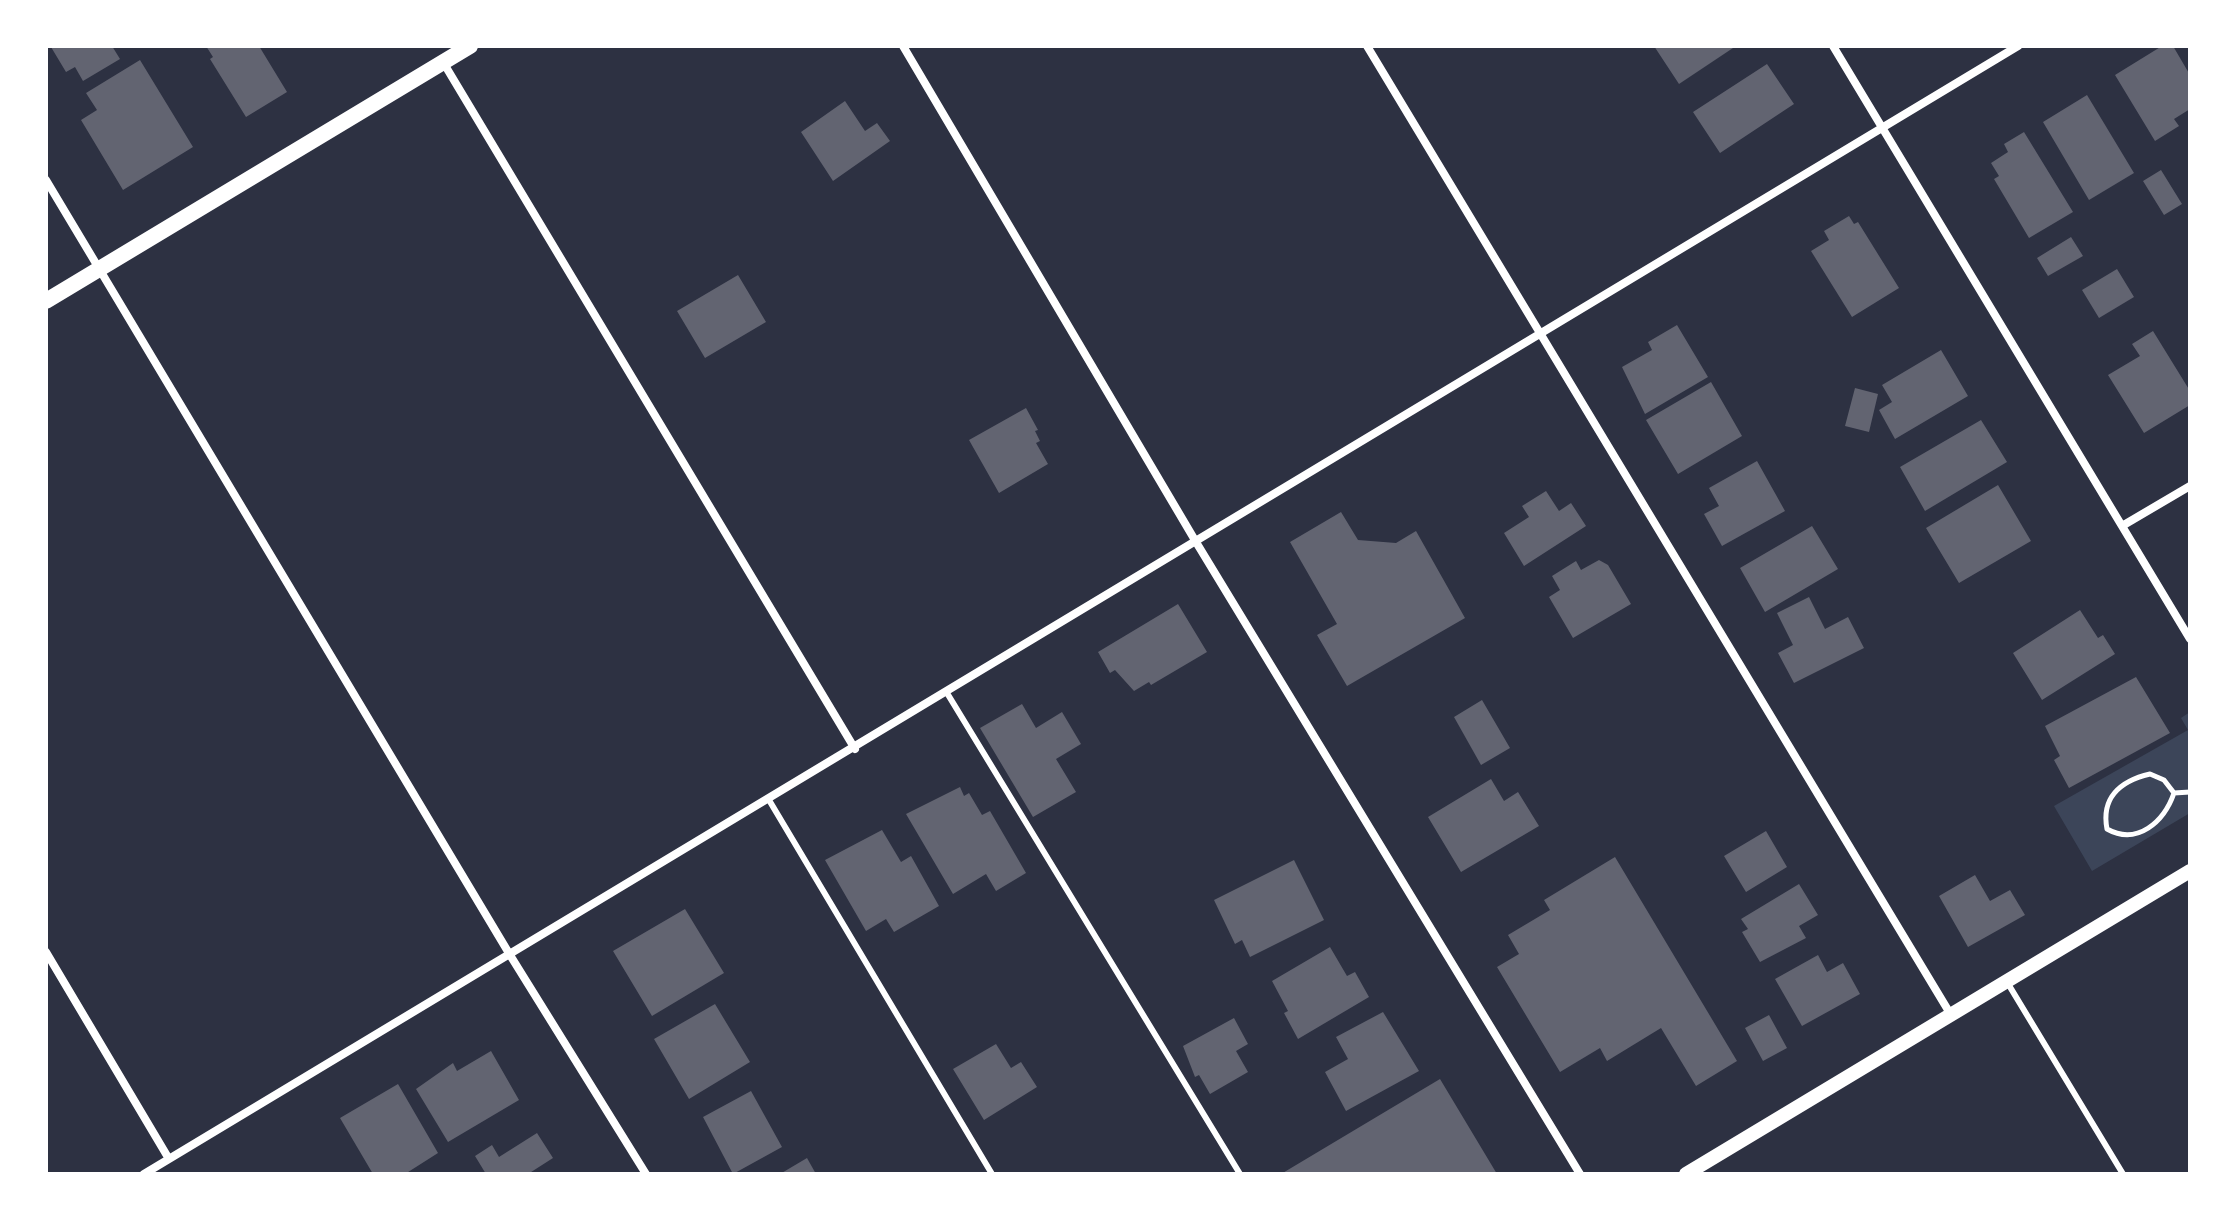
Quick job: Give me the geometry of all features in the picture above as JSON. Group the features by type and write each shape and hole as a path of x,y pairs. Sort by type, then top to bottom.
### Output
{"main road":[{"path":"46,301 470,46"}],"street":[{"path":"903,46 1196,542 1580,1174"},
{"path":"1367,46 1951,1015"},
{"path":"1833,46 2190,639"},
{"path":"144,1174 855,749 2018,46"},
{"path":"443,62 855,749"},
{"path":"46,180 510,955 646,1174"},
{"path":"2122,526 2190,486"},
{"path":"1686,1174 2190,871"},
{"path":"46,952 169,1159"}],"lane":[{"path":"947,693 1240,1174"},
{"path":"769,800 992,1174"},
{"path":"2007,981 2123,1174"}],"path":[{"path":"2150,774 2164,780 2174,793 2168,809 2154,824 2137,834 2119,837 2107,829 2103,812 2110,797 2134,778 2150,774"},
{"path":"2174,793 2190,792"}],"shaded area":[{"path":"2190,712 2190,813 2092,871 2054,806 2188,730 2181,718"}],"building":[{"path":"112,46 120,59 83,81 75,67 66,72 51,47"},
{"path":"206,46 259,46 287,92 246,117 210,59 213,57"},
{"path":"1654,46 1736,46 1679,84"},
{"path":"2162,46 2173,46 2190,75 2190,109 2174,119 2179,126 2155,141 2115,75"},
{"path":"140,60 193,147 123,190 81,120 97,110 86,93"},
{"path":"1767,64 1794,104 1720,153 1693,112"},
{"path":"2087,95 2134,173 2089,200 2043,122"},
{"path":"845,101 865,131 877,123 890,141 833,181 801,132"},
{"path":"2024,132 2073,212 2029,238 1994,179 1999,176 1991,163 2008,152 2004,144"},
{"path":"2161,170 2182,204 2164,215 2143,181"},
{"path":"1849,216 1854,224 1858,222 1899,288 1852,317 1811,251 1829,240 1824,231"},
{"path":"2071,237 2083,256 2048,276 2037,258"},
{"path":"2117,269 2134,297 2099,318 2082,290"},
{"path":"738,275 766,322 705,358 677,311"},
{"path":"1677,325 1708,377 1645,414 1622,367 1652,350 1648,342"},
{"path":"2153,331 2190,391 2190,405 2144,433 2108,375 2140,356 2132,344"},
{"path":"1941,350 1968,396 1895,439 1879,410 1892,402 1882,385"},
{"path":"1711,382 1742,436 1678,474 1646,420"},
{"path":"1855,388 1878,394 1869,432 1845,426"},
{"path":"1026,408 1038,430 1035,431 1040,441 1036,443 1048,464 999,493 969,440"},
{"path":"1981,420 2007,462 1925,511 1900,467"},
{"path":"1757,461 1785,511 1722,546 1704,514 1719,506 1709,488"},
{"path":"1998,485 2031,541 1959,583 1926,528"},
{"path":"1546,491 1559,511 1571,503 1586,526 1524,566 1504,533 1529,517 1522,506"},
{"path":"1341,512 1358,540 1396,543 1416,531 1465,618 1347,686 1317,635 1337,624 1290,542"},
{"path":"1812,526 1838,569 1765,612 1740,568"},
{"path":"1599,560 1608,565 1631,604 1573,638 1549,597 1560,590 1552,576 1576,561 1581,570"},
{"path":"1809,597 1825,629 1848,617 1864,648 1794,683 1778,653 1793,645 1777,613"},
{"path":"1178,604 1207,652 1151,685 1149,682 1134,691 1115,670 1110,673 1098,652"},
{"path":"2080,610 2098,638 2103,635 2115,654 2042,700 2013,653"},
{"path":"2136,677 2170,733 2069,788 2054,760 2060,756 2045,726"},
{"path":"1482,700 1510,748 1481,765 1454,717"},
{"path":"1022,704 1036,728 1062,712 1081,744 1056,759 1076,792 1033,817 980,728"},
{"path":"1491,779 1504,801 1518,792 1539,826 1461,872 1428,817"},
{"path":"960,787 964,796 969,793 982,815 990,811 1026,873 996,891 986,874 953,894 906,814"},
{"path":"882,830 901,862 911,856 939,906 894,932 886,919 866,931 825,860"},
{"path":"1766,831 1787,867 1746,892 1724,856"},
{"path":"1615,857 1737,1061 1696,1086 1661,1028 1607,1061 1600,1048 1560,1072 1497,967 1519,954 1508,935 1550,910 1544,900"},
{"path":"1294,860 1324,920 1250,957 1242,940 1235,944 1214,900"},
{"path":"1975,875 1990,901 2010,890 2025,915 1968,947 1939,896"},
{"path":"1799,884 1818,915 1799,926 1806,938 1760,962 1742,932 1748,929 1741,919"},
{"path":"685,909 724,973 652,1016 613,951"},
{"path":"1330,947 1347,976 1355,972 1369,997 1298,1039 1272,981"},
{"path":"1818,955 1827,972 1843,963 1860,994 1802,1026 1775,979"},
{"path":"715,1004 750,1062 689,1099 654,1039"},
{"path":"1383,1012 1419,1071 1346,1111 1325,1072 1348,1059 1336,1037"},
{"path":"1769,1015 1787,1048 1763,1061 1745,1028"},
{"path":"1234,1018 1248,1044 1236,1051 1248,1072 1210,1094 1199,1075 1195,1077 1183,1046"},
{"path":"996,1044 1011,1068 1021,1062 1037,1087 984,1120 953,1069"},
{"path":"491,1051 519,1100 448,1142 416,1089 453,1063 457,1071"},
{"path":"1440,1079 1497,1174 1281,1174"},
{"path":"398,1084 438,1153 405,1174 373,1174 340,1118"},
{"path":"751,1091 782,1147 733,1174 703,1117"},
{"path":"537,1133 553,1158 528,1174 486,1174 475,1156 492,1145 499,1157"},
{"path":"807,1158 816,1174 780,1174"}]}
